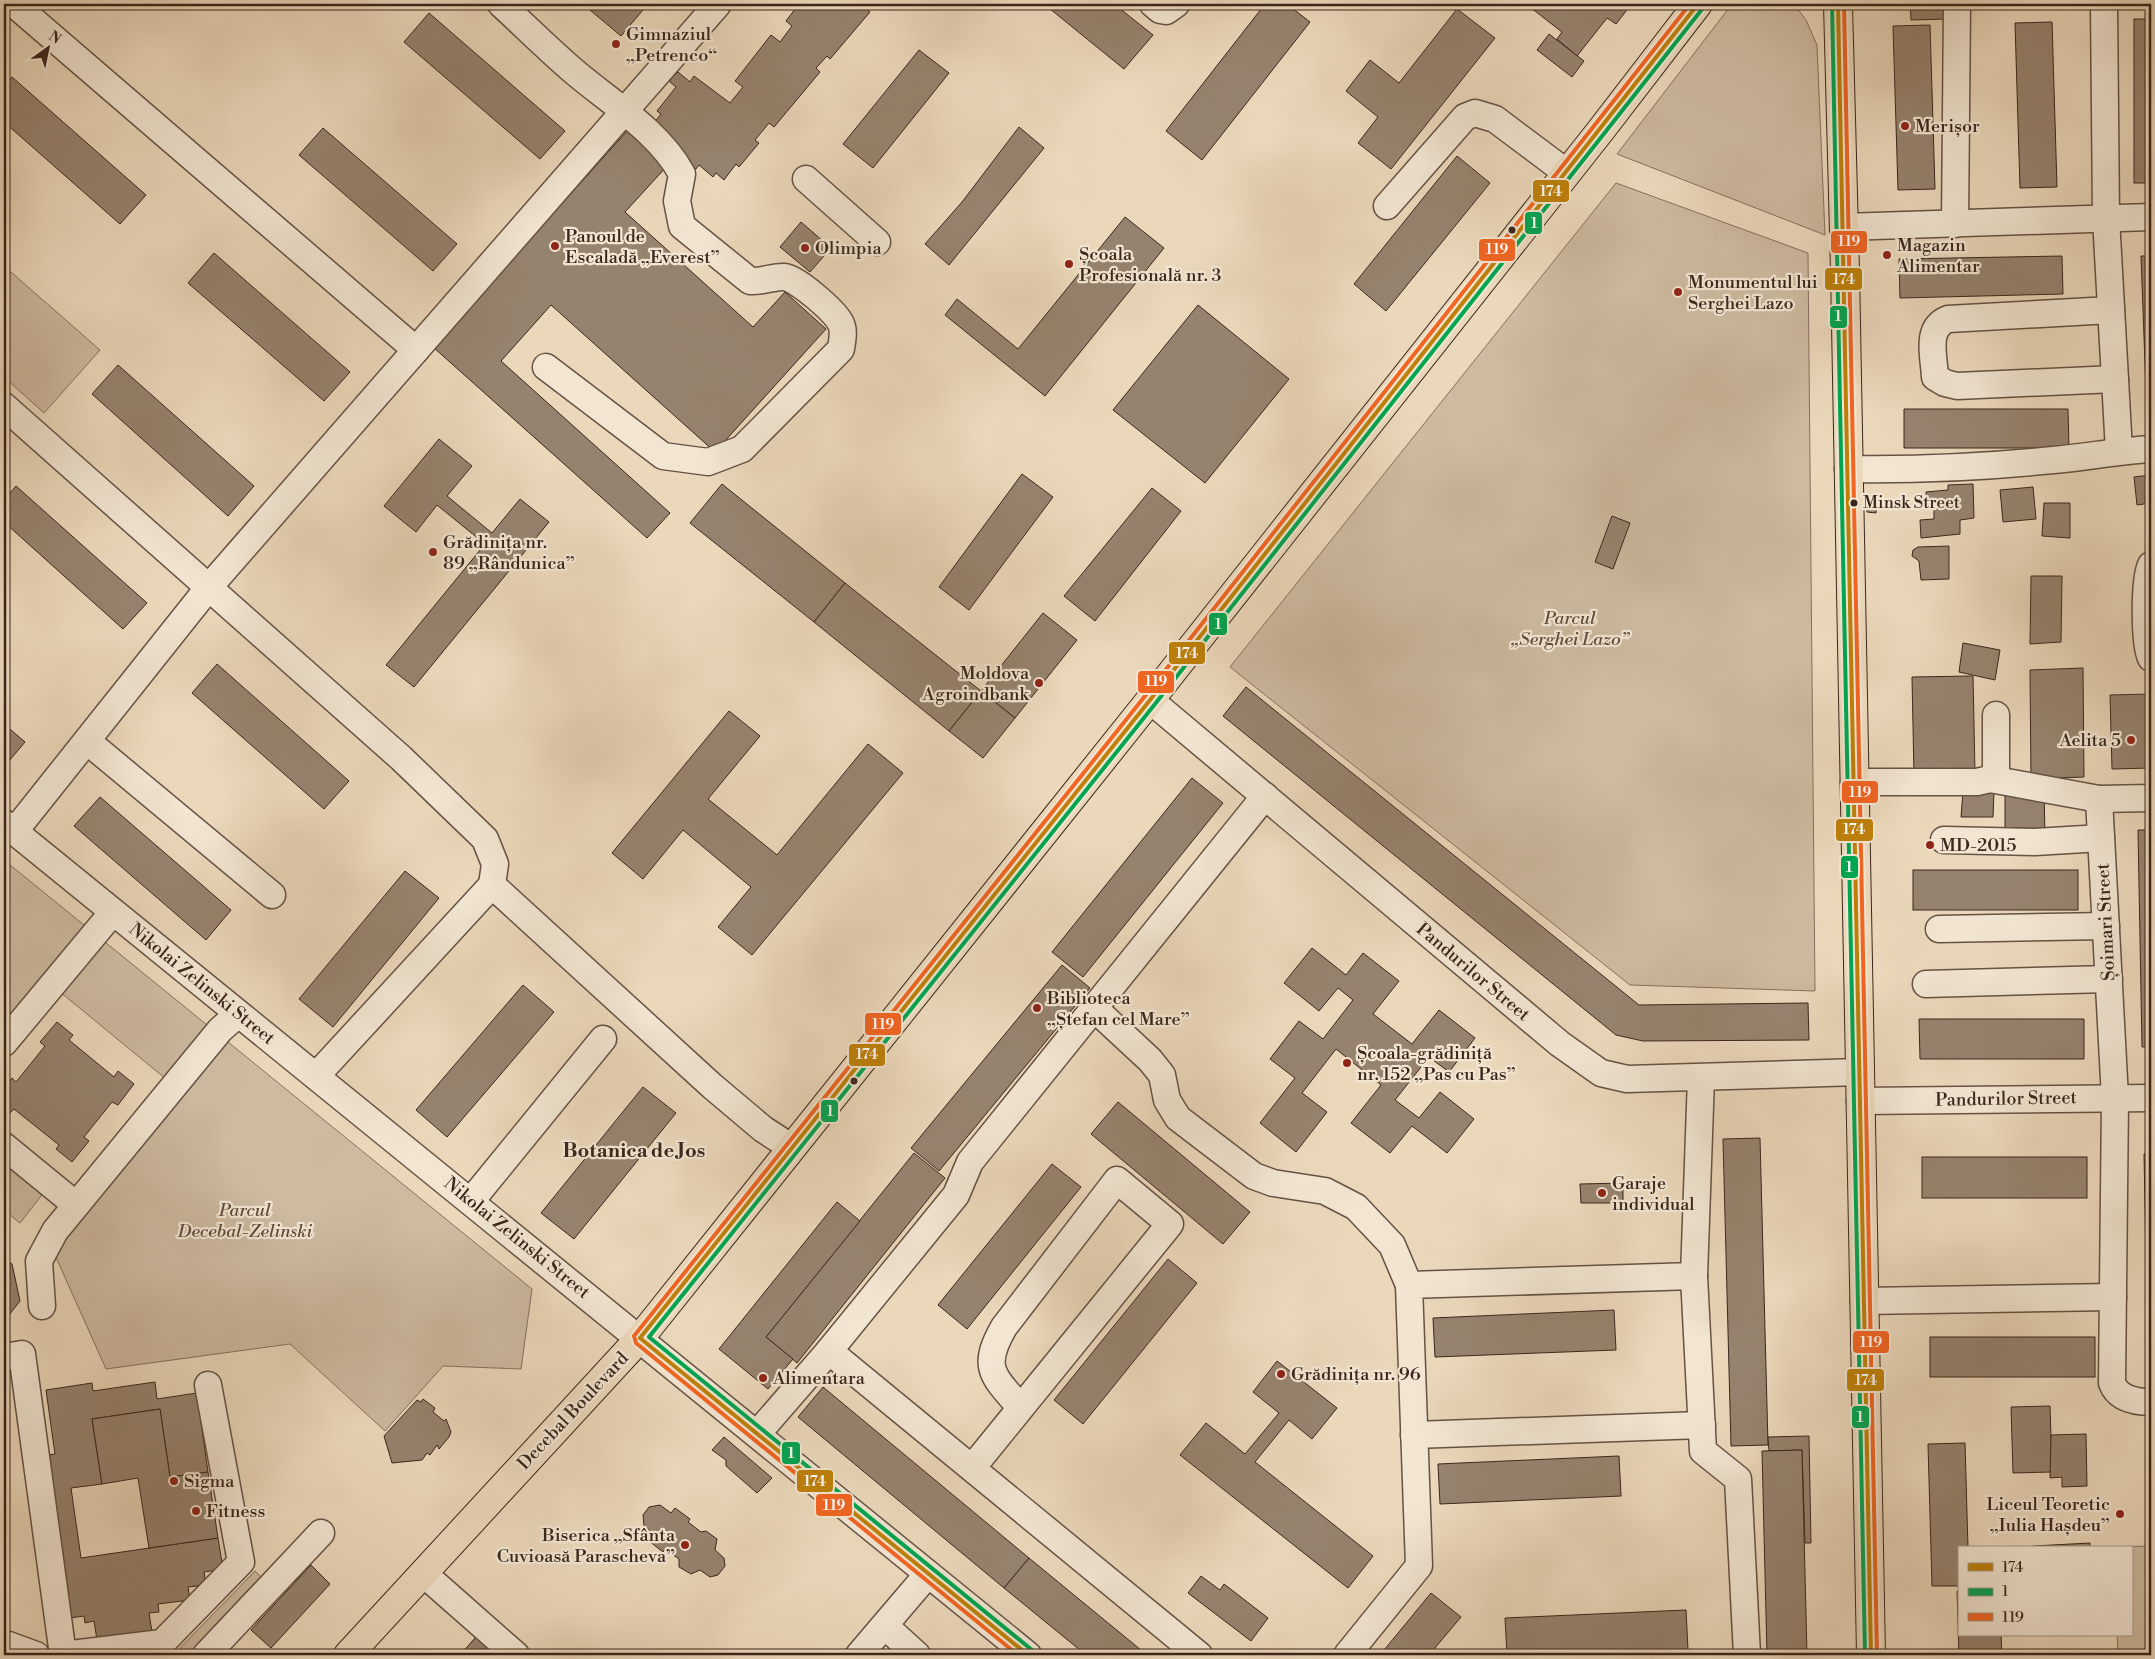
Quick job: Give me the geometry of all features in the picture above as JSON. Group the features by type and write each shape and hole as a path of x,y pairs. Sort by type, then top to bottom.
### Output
{"main road":[{"name":"Decebal Boulevard","path":"348,1655 640,1338 1150,700 1567,173 1682,16 1698,4"},
{"path":"1821,4 1837,32"},
{"path":"1838,4 1837,32 1844,227 1870,1655"}],"street":[{"path":"501,4 576,73 624,111 673,158 682,174 677,201 682,226 750,281 762,282 783,276 800,282 840,322 843,336 841,349 742,448 708,462 663,456 546,367"},
{"path":"9,827 87,741 209,587 718,4"},
{"path":"1153,4 1160,10 1166,11 1176,4"},
{"path":"1955,224 1957,4"},
{"path":"2104,4 2106,218 2119,451"},
{"path":"13,8 416,350"},
{"path":"1387,206 1465,117 1475,113 1495,119 1567,173"},
{"path":"806,179 877,242"},
{"path":"1844,227 2151,216"},
{"path":"2111,310 1948,319 1939,323 1933,330 1935,377 1945,383 1957,386 2115,379"},
{"path":"4,406 402,758 485,839 495,864 492,885 316,1076"},
{"path":"1848,468 1936,468 2054,460 2119,451 2151,449"},
{"path":"2151,565 2147,581 2147,644 2151,658"},
{"name":"Pandurilor Street","path":"1150,700 1432,938 1589,1066 1614,1078 1701,1078 1860,1072"},
{"path":"1990,779 1996,772 1996,715"},
{"path":"87,741 272,895"},
{"path":"1854,782 1977,782 1990,779 2099,799 2151,798"},
{"path":"757,1434 829,1351 956,1195 970,1162 1264,796"},
{"name":"Șoimari Street","path":"2099,799 2115,1098 2112,1383 2121,1395 2130,1400 2151,1402"},
{"name":"Nikolai Zelinski Street","path":"9,827 1028,1655"},
{"path":"1944,840 2035,842 2101,838"},
{"path":"492,885 712,1086 763,1129 792,1148"},
{"path":"4,1043 113,912"},
{"path":"1939,929 2106,926"},
{"path":"1926,984 2109,979"},
{"path":"1094,1008 1150,1060 1162,1075 1167,1100 1178,1118 1254,1176 1273,1183 1325,1191 1356,1207 1392,1246 1409,1285 1419,1566 1347,1655"},
{"path":"42,1306 39,1261 55,1231 220,1030 238,1014"},
{"path":"471,1201 603,1039"},
{"path":"1701,1078 1694,1276 1703,1451 1738,1479 1747,1655"},
{"name":"Pandurilor Street","path":"1860,1101 2151,1098"},
{"path":"4,1146 76,1204"},
{"path":"972,1468 1170,1224 1117,1180 1004,1327 997,1340 991,1355 991,1366 999,1383 1020,1407"},
{"path":"1409,1285 1694,1276"},
{"path":"1864,1301 2113,1298"},
{"path":"829,1351 1199,1655"},
{"path":"4,1357 22,1354 63,1655 162,1643 241,1562 208,1385"},
{"path":"1414,1435 1702,1425"},
{"path":"206,1655 320,1533"},
{"path":"424,1574 516,1655"},
{"path":"859,1655 928,1574"},
{"path":"885,1626 917,1655"},
{"path":"6,1641 36,1655"}],"green space":[{"path":"1732,4 1794,4 1806,20 1817,45 1825,235 1617,154"},
{"name":"Parcul „Serghei Lazo”","path":"1616,183 1808,253 1815,991 1630,985 1230,667"},
{"path":"4,266 100,350 44,413 4,377"},
{"name":"Parcul Decebal-Zelinski","path":"4,860 532,1289 521,1369 443,1366 385,1431 290,1344 106,1369 54,1253 183,1093 48,982 4,1035"},
{"path":"4,1149 45,1191 20,1223 4,1210"},
{"path":"2151,1546 2151,1655 2118,1655 2117,1636 2132,1636 2132,1547"},
{"path":"255,1571 265,1581 192,1655 188,1655 180,1648"}],"building":[{"path":"596,4 648,4 621,36 590,10"},
{"path":"799,4 869,4 865,8 870,12 830,59 827,56 816,68 820,72 774,127 769,123 755,140 759,143 739,167 736,164 724,180 716,173 713,177 699,165 696,169 676,153 654,123 661,114 657,111 676,87 670,82 671,78 678,72 690,82 694,76 730,103 743,87 735,81 771,35 780,42 792,26 786,21"},
{"path":"1044,4 1114,4 1153,35 1124,69"},
{"path":"1265,4 1287,4 1310,22 1202,160 1166,131"},
{"path":"1526,4 1627,4 1630,6 1616,24 1607,18 1577,56 1557,39 1562,32"},
{"path":"1910,4 1946,4 1947,19 1911,20"},
{"path":"1457,9 1495,38 1391,169 1358,143 1378,117 1346,91 1370,60 1399,83"},
{"path":"429,13 565,131 540,159 404,42"},
{"path":"2134,19 2151,19 2151,183 2134,183"},
{"path":"2052,22 2057,187 2020,188 2015,23"},
{"path":"1930,25 1935,189 1898,190 1893,26"},
{"path":"1549,34 1584,61 1572,77 1537,50"},
{"path":"919,50 949,73 873,168 843,144"},
{"path":"12,77 146,195 120,224 4,122 4,87"},
{"path":"1019,127 1044,148 949,265 925,244 962,202"},
{"path":"323,128 457,244 433,271 299,155"},
{"path":"628,130 668,165 625,212 753,327 785,292 826,329 715,452 551,305 501,361 670,513 647,538 433,347"},
{"path":"1457,156 1490,183 1386,311 1354,284"},
{"path":"1125,217 1164,248 1045,396 945,315 957,299 1018,349"},
{"path":"801,222 831,248 810,272 780,247"},
{"path":"214,253 350,372 324,401 188,283"},
{"path":"2062,256 2063,294 1900,298 1899,259"},
{"path":"2141,256 2151,256 2151,418 2147,418"},
{"path":"1198,305 1289,379 1205,483 1113,410"},
{"path":"118,365 254,486 228,516 92,394"},
{"path":"1904,409 2068,409 2069,448 1904,448"},
{"path":"439,439 472,466 447,496 492,533 520,499 549,522 414,687 386,665 485,544 437,505 416,532 384,506"},
{"path":"1022,474 1053,497 969,610 939,587"},
{"path":"2151,475 2151,503 2137,505 2134,477"},
{"path":"722,484 845,583 814,622 690,523"},
{"path":"1973,484 1974,518 1960,520 1960,534 1921,538 1920,520 1934,519 1934,509 1927,509 1926,492 1948,490 1948,485"},
{"path":"16,486 147,603 123,629 4,522 4,500"},
{"path":"2033,487 2036,519 2003,522 2000,490"},
{"path":"1152,488 1181,511 1095,621 1064,596"},
{"path":"1867,496 1877,496 1876,513 1867,512"},
{"path":"2044,503 2070,503 2070,538 2042,536"},
{"path":"1612,516 1630,523 1613,569 1595,562"},
{"path":"1949,546 1949,579 1921,580 1919,561 1912,556 1913,550 1918,547"},
{"path":"2031,576 2062,576 2061,642 2030,644"},
{"path":"845,583 981,691 949,731 814,622"},
{"path":"1043,613 1077,640 1015,718 981,691"},
{"path":"1963,643 2000,650 1995,680 1959,672"},
{"path":"217,664 349,781 324,809 192,693"},
{"path":"2083,668 2084,777 2031,779 2030,670"},
{"path":"1973,676 1975,774 1914,775 1912,677"},
{"path":"1246,687 1639,1005 1808,1003 1809,1040 1643,1041 1616,1035 1223,716"},
{"path":"981,691 1015,718 983,758 949,731"},
{"name":"Aelita 5","path":"2150,694 2151,768 2112,769 2110,695"},
{"path":"729,711 760,736 708,799 777,855 868,744 903,773 752,955 718,927 751,887 683,830 643,879 612,853"},
{"path":"4,724 25,742 4,767"},
{"path":"1192,778 1223,803 1083,977 1052,952"},
{"path":"2005,790 2044,791 2045,835 2021,836 2022,828 2005,828"},
{"path":"1963,791 1994,791 1993,817 1961,817"},
{"path":"100,797 231,910 206,940 74,826"},
{"path":"2138,830 2151,830 2151,1047 2142,1047"},
{"path":"1913,870 2078,870 2078,910 1913,910"},
{"path":"405,871 439,898 333,1027 299,999"},
{"path":"1312,948 1346,975 1363,953 1399,981 1373,1014 1412,1044 1439,1010 1475,1038 1449,1072 1429,1057 1395,1100 1419,1118 1440,1092 1474,1119 1447,1153 1412,1126 1390,1153 1351,1123 1381,1085 1336,1049 1302,1093 1327,1112 1296,1152 1260,1123 1295,1078 1270,1059 1299,1021 1323,1039 1353,1000 1338,988 1319,1011 1284,983"},
{"path":"1062,965 1090,988 939,1171 911,1148"},
{"path":"523,985 554,1012 447,1137 416,1110"},
{"path":"1919,1019 2084,1019 2084,1059 1920,1059"},
{"path":"57,1022 73,1035 69,1040 114,1077 118,1071 134,1084 118,1105 112,1102 84,1137 89,1141 72,1162 56,1149 59,1145 14,1109 10,1113 4,1108 4,1088 12,1078 16,1082 45,1046 40,1042"},
{"path":"643,1087 676,1113 574,1239 541,1213"},
{"path":"1118,1102 1250,1212 1223,1244 1091,1134"},
{"path":"1760,1138 1768,1445 1731,1446 1723,1139"},
{"path":"914,1153 945,1178 797,1363 766,1337"},
{"path":"2144,1154 2151,1154 2151,1360 2148,1360"},
{"path":"1922,1157 2087,1157 2087,1198 1922,1198"},
{"path":"1052,1164 1081,1187 967,1329 938,1305"},
{"name":"Garaje individual","path":"1623,1183 1623,1203 1581,1203 1580,1184"},
{"path":"837,1202 860,1221 766,1337 793,1359 768,1389 719,1349"},
{"path":"4,1258 12,1264 20,1301 9,1315 4,1317"},
{"path":"1168,1259 1197,1283 1083,1424 1054,1400"},
{"path":"1614,1310 1616,1350 1435,1357 1433,1318"},
{"path":"1930,1337 2095,1337 2095,1377 1930,1377"},
{"path":"1277,1361 1337,1408 1312,1439 1289,1420 1255,1462 1373,1556 1348,1588 1180,1455 1206,1423 1245,1454 1279,1413 1253,1392"},
{"path":"155,1382 157,1399 197,1393 208,1472 170,1477 160,1409 92,1419 102,1484 71,1488 81,1558 218,1538 223,1569 204,1572 206,1585 188,1587 190,1600 158,1604 159,1612 149,1613 152,1632 97,1640 94,1621 85,1623 84,1616 62,1619 37,1457 55,1454 46,1390 92,1383 93,1391"},
{"path":"823,1387 1029,1558 1004,1588 798,1417"},
{"path":"423,1399 435,1408 433,1412 444,1421 446,1419 451,1432 449,1437 439,1449 437,1445 430,1455 427,1453 422,1460 392,1463 384,1436 417,1400 421,1402"},
{"path":"2050,1406 2052,1472 2013,1473 2011,1407"},
{"name":"Sigma","path":"160,1409 170,1477 208,1472 218,1538 149,1548 138,1478 102,1484 92,1419"},
{"path":"2147,1425 2151,1425 2151,1474 2149,1474"},
{"path":"2086,1434 2087,1486 2062,1487 2062,1477 2050,1478 2051,1435"},
{"path":"1809,1436 1811,1543 1805,1543 1802,1450 1769,1451 1768,1437"},
{"path":"724,1437 772,1478 757,1493 726,1466 726,1460 712,1450"},
{"path":"1965,1443 1968,1546 1958,1546 1958,1586 1932,1586 1928,1444"},
{"path":"1802,1450 1807,1655 1767,1655 1762,1451"},
{"path":"1619,1456 1621,1496 1440,1504 1438,1464"},
{"name":"Biserica „Sfânta Cuvioasă Parascheva”","path":"660,1505 671,1513 675,1508 690,1519 688,1522 701,1532 706,1531 717,1539 715,1550 724,1558 725,1566 718,1575 710,1577 700,1570 691,1574 679,1567 679,1559 665,1549 663,1552 649,1541 654,1534 644,1526 643,1515 649,1507"},
{"path":"2090,1543 2090,1546 2033,1546"},
{"path":"1029,1558 1147,1655 1086,1655 1004,1588"},
{"path":"311,1565 330,1584 271,1648 251,1630"},
{"path":"1201,1576 1220,1590 1224,1584 1268,1618 1251,1641 1188,1593"},
{"path":"1957,1591 1958,1591 1958,1623"},
{"path":"1431,1593 1461,1617 1429,1655 1380,1655"},
{"path":"1686,1610 1688,1650 1570,1655 1507,1655 1505,1618"},
{"path":"482,1630 511,1655 460,1655"},
{"path":"1958,1636 2001,1636 2002,1655 1959,1655"}],"transit line":[{"name":"119","path":"1018,1655 636,1343 634,1336 1145,696 1690,4"},
{"name":"174","path":"1028,1655 640,1338 1150,700 1698,4"},
{"name":"1","path":"1832,4 1865,1655"},
{"name":"174","path":"1838,4 1871,1655"},
{"name":"119","path":"1844,4 1877,1655"},
{"name":"1","path":"1032,1650 649,1337 1155,704 1703,8"}],"place":[{"name":"Gimnaziul „Petrenco“","path":"616,44"},
{"name":"Merișor","path":"1905,126"},
{"name":"Panoul de Escaladă „Everest”","path":"555,246"},
{"name":"Olimpia","path":"805,248"},
{"name":"Magazin Alimentar","path":"1887,255"},
{"name":"Școala Profesională nr. 3","path":"1069,264"},
{"name":"Monumentul lui Serghei Lazo","path":"1678,292"},
{"name":"Minsk Street","path":"1854,503"},
{"name":"Grădinița nr. 89 „Rândunica”","path":"433,552"},
{"name":"Moldova Agroindbank","path":"1039,683"},
{"name":"Aelita 5","path":"2131,740"},
{"name":"MD-2015","path":"1930,845"},
{"name":"Biblioteca „Ștefan cel Mare”","path":"1037,1008"},
{"name":"Școala-grădiniță nr. 152 „Pas cu Pas”","path":"1347,1063"},
{"name":"Garaje individual","path":"1602,1193"},
{"name":"Grădinița nr. 96","path":"1281,1374"},
{"name":"Alimentara","path":"763,1378"},
{"name":"Sigma","path":"174,1481"},
{"name":"Fitness","path":"196,1511"},
{"name":"Liceul Teoretic „Iulia Hașdeu”","path":"2120,1514"},
{"name":"Biserica „Sfânta Cuvioasă Parascheva”","path":"685,1545"}],"district":[{"name":"Botanica de Jos","path":"634,1151"}]}
